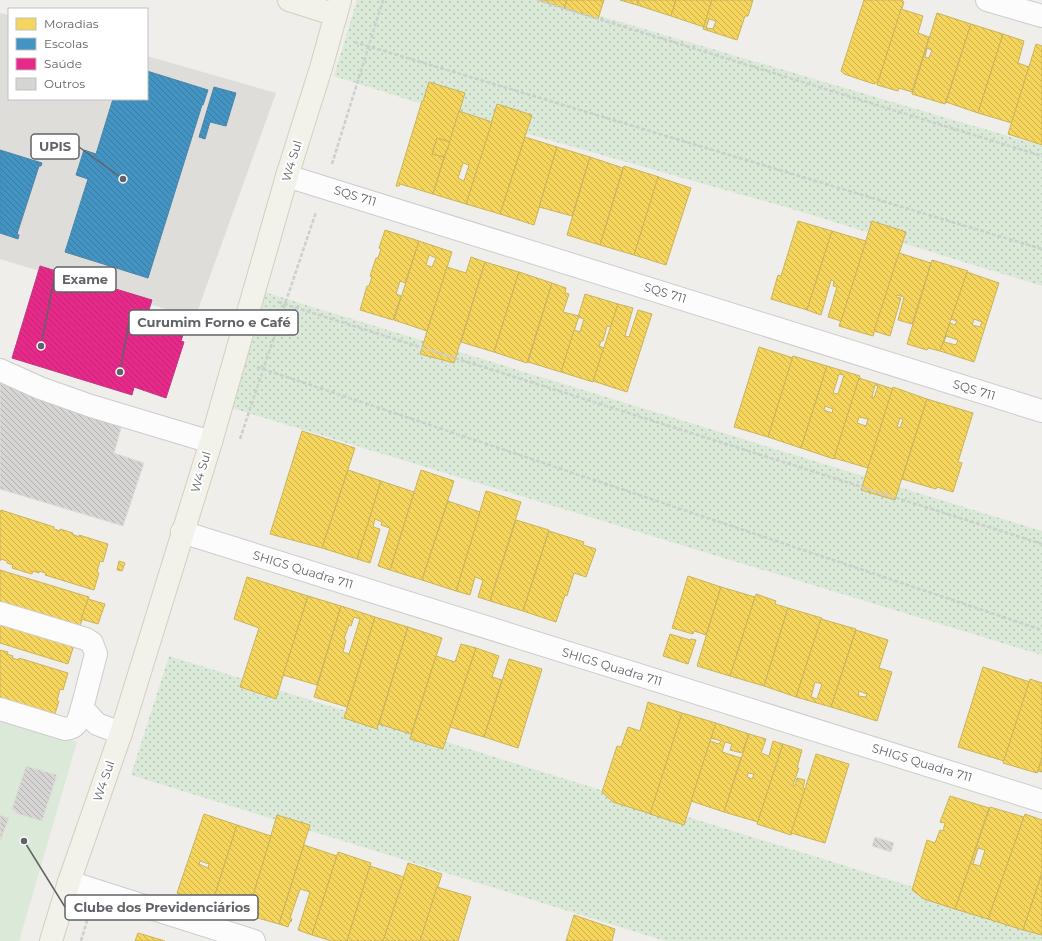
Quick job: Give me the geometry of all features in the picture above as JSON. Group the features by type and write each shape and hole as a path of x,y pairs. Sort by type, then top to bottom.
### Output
{"main road":[{"path":"289,0 335,17"},
{"name":"W4 Sul","path":"51,941 69,882 121,733 211,442 287,176 335,17"}],"street":[{"path":"987,0 1042,16"},
{"name":"SQS 711","path":"287,176 1042,411"},
{"path":"0,370 40,388 92,406 211,442"},
{"name":"SHIGS Quadra 711","path":"182,532 1042,800"},
{"path":"0,613 86,639 92,643 96,654 82,708 76,726 72,729 65,729 0,709"},
{"path":"82,708 97,724 121,733"},
{"path":"69,882 254,941"}],"path":[{"path":"538,0 1042,156"},
{"path":"335,17 1042,249"},
{"path":"253,294 1042,544"},
{"path":"234,359 1042,630"}],"shaded area":[{"path":"0,13 8,15 8,100 148,100 148,56 276,93 195,318 0,259"}],"green space":[{"path":"357,0 546,0 1042,146 1042,286 789,208 416,102 334,76"},
{"path":"264,292 1042,531 1042,655 229,407"},
{"path":"169,656 1042,927 1042,941 665,941 131,775"},
{"path":"0,718 77,742 19,941 0,941"}],"building: Moradias":[{"path":"538,0 567,0 564,8"},
{"path":"567,0 604,0 598,19 564,8"},
{"path":"620,0 639,0 637,5"},
{"path":"639,0 676,0 671,16 637,5"},
{"path":"676,0 712,0 704,27 671,16"},
{"path":"712,0 753,0 748,16 745,16 737,40 703,29","holes":["709,19 716,21 713,29 706,28"]},
{"path":"864,0 902,0 904,2 878,82 874,84 844,74 841,71"},
{"path":"901,9 923,16 918,33 929,37 912,92 899,88 898,91 877,85"},
{"path":"937,13 971,24 945,104 912,94","holes":["927,48 932,50 929,58 925,57"]},
{"path":"971,24 1003,34 978,113 946,102"},
{"path":"1003,34 1024,41 1018,63 1029,67 1012,123 978,113"},
{"path":"1036,44 1042,46 1042,145 1008,134"},
{"path":"429,82 465,93 450,142 437,138 432,154 444,157 433,194 400,184 399,186 396,186"},
{"path":"497,104 532,115 500,214 466,204"},
{"path":"459,111 492,122 466,204 433,194","holes":["463,163 469,165 464,181 458,178"]},
{"path":"525,137 557,147 534,225 500,214"},
{"path":"437,138 450,142 444,157 432,154"},
{"path":"557,147 590,157 572,216 539,207"},
{"path":"590,157 623,168 600,245 567,235"},
{"path":"624,166 659,177 634,255 600,245"},
{"path":"658,177 691,188 666,265 634,255"},
{"path":"798,221 832,231 807,310 771,299 778,275 781,276"},
{"path":"872,221 906,232 873,336 839,326"},
{"path":"385,230 419,241 405,283 400,281 396,294 401,296 393,320 360,310 367,286 369,286 372,277 370,276 376,258 378,258 381,249 379,248"},
{"path":"832,231 866,241 841,321 828,317 837,287 833,286 834,281 831,280 821,315 807,310"},
{"path":"419,241 452,252 427,331 394,320","holes":["429,255 436,258 432,267 426,265"]},
{"path":"899,253 931,263 912,324 898,320 904,297 897,295 896,297 901,298 890,336 874,331"},
{"path":"471,257 485,262 454,363 420,354 447,267 466,273"},
{"path":"932,260 968,271 940,351 928,348 927,350 907,344"},
{"path":"485,262 519,272 494,352 461,342"},
{"path":"519,272 552,283 527,363 494,352"},
{"path":"967,272 999,283 974,362 940,351 950,323 955,325 957,321 951,319","holes":["974,319 982,322 980,327 972,325","946,336 958,340 956,345 944,342"]},
{"path":"552,283 566,288 565,293 569,294 563,312 579,316 561,372 528,362"},
{"path":"585,294 618,304 611,327 607,326 603,341 601,341 599,346 604,348 593,382 561,372 574,330 580,332 584,319 578,317"},
{"path":"618,304 633,308 625,336 629,337 638,310 652,314 627,392 593,381"},
{"path":"759,347 793,358 768,437 734,427"},
{"path":"793,356 827,366 801,448 768,437"},
{"path":"827,366 860,376 834,459 801,448","holes":["839,374 844,375 838,394 833,393","825,406 833,409 832,413 824,410"]},
{"path":"859,378 893,389 868,468 834,458","holes":["875,385 878,386 874,398 872,397","859,417 868,419 866,426 857,423"]},
{"path":"893,387 927,399 895,500 861,490","holes":["900,418 903,419 900,428 897,427"]},
{"path":"927,399 973,413 958,462 962,463 953,492 937,487 936,489 902,479"},
{"path":"302,431 355,448 322,548 270,534"},
{"path":"348,470 381,481 357,559 322,548"},
{"path":"421,470 454,481 422,580 390,570"},
{"path":"381,481 414,492 390,570 378,566 390,528 381,525 382,522 375,519 373,527 380,529 370,563 357,559"},
{"path":"486,491 521,502 490,601 478,597 483,580 475,577 470,595 456,591"},
{"path":"448,501 480,512 456,591 422,580"},
{"path":"1,510 54,527 54,529 60,531 60,529 73,533 72,534 79,537 79,535 108,544 103,562 100,561 97,572 99,573 94,590 45,575 46,573 39,571 39,573 33,571 32,574 12,568 13,565 7,563 7,561 1,559 0,561"},
{"path":"516,520 549,530 523,611 490,601"},
{"path":"549,531 584,542 583,545 596,549 586,577 574,573 567,596 565,595 556,622 523,611"},
{"path":"119,561 125,563 122,571 117,570"},
{"path":"0,570 89,597 68,664 0,643"},
{"path":"688,576 721,587 706,635 694,631 693,634 672,628"},
{"path":"247,577 308,596 276,699 240,687 259,628 234,619"},
{"path":"721,587 755,597 730,676 697,666"},
{"path":"756,594 776,601 775,604 788,608 764,686 730,676"},
{"path":"308,596 341,606 317,685 283,675"},
{"path":"88,599 105,604 98,624 81,619"},
{"path":"341,606 375,617 347,707 314,697","holes":["354,617 360,619 349,654 343,652 346,640 344,639 349,625 351,626"]},
{"path":"788,608 822,618 796,697 764,686"},
{"path":"375,617 408,627 377,729 344,718"},
{"path":"821,619 856,629 831,707 796,697","holes":["815,682 822,684 817,699 811,697"]},
{"path":"408,627 442,638 411,734 379,724"},
{"path":"856,630 888,640 879,668 892,672 877,721 831,707","holes":["859,691 867,694 866,697 858,696"]},
{"path":"670,634 690,640 696,640 688,664 663,656"},
{"path":"461,644 476,648 443,749 410,739 436,656 455,662"},
{"path":"476,648 499,656 492,677 502,680 484,737 450,727"},
{"path":"0,650 8,652 7,654 13,656 12,658 19,660 19,658 68,673 63,690 60,689 57,701 59,701 53,720 0,701"},
{"path":"509,659 542,669 518,748 484,737"},
{"path":"983,667 1030,682 1004,761 958,747"},
{"path":"1030,679 1042,683 1042,758 1037,773 1003,763"},
{"path":"648,702 682,713 651,814 613,802 602,792 617,746 621,747 628,727 640,731"},
{"path":"682,713 716,723 684,825 650,814"},
{"path":"716,723 749,734 742,753 730,750 732,744 725,742 722,752 741,758 724,812 691,801 710,741 719,744 721,741 711,738"},
{"path":"749,734 766,739 761,753 769,756 773,741 783,744 758,822 724,812","holes":["748,773 754,774 752,779 747,777"]},
{"path":"783,744 802,750 797,768 799,768 793,785 795,786 797,778 805,780 803,788 805,789 791,835 757,824"},
{"path":"816,754 849,764 825,843 791,833"},
{"path":"1042,758 1042,772 1038,771"},
{"path":"950,796 989,808 955,909 924,899 912,890 927,840 935,843 940,830 943,831 945,823 940,822"},
{"path":"990,807 1024,817 988,919 955,909","holes":["978,848 985,850 980,866 973,864"]},
{"path":"204,814 237,825 212,904 177,893","holes":["200,861 209,864 208,868 199,864"]},
{"path":"1025,814 1042,820 1042,873 1023,930 988,919"},
{"path":"277,815 310,825 279,924 247,915"},
{"path":"237,825 271,836 247,915 212,904"},
{"path":"304,845 337,856 312,935 298,930 310,892 300,889 290,918 292,919 288,927 279,924"},
{"path":"338,852 371,863 347,941 332,941 312,935"},
{"path":"408,863 442,874 420,941 383,941"},
{"path":"370,866 404,877 383,941 347,941"},
{"path":"1042,873 1042,935 1023,930"},
{"path":"437,887 471,897 458,941 420,941"},
{"path":"574,915 615,929 612,941 566,941"},
{"path":"138,933 165,941 135,941"}],"building: Escolas":[{"path":"148,71 208,90 148,278 65,252 88,179 76,175 84,150 96,154 113,100 148,100"},
{"path":"214,87 236,93 226,126 210,122 205,139 199,137"},
{"path":"0,150 42,163 41,166 39,166 17,234 19,235 18,239 0,233"}],"building: Saúde":[{"path":"40,266 152,300 148,313 186,325 181,341 184,342 166,398 134,387 132,395 12,358"}],"building: Outros":[{"path":"0,383 123,421 114,453 144,463 123,526 0,489"},
{"path":"26,766 57,775 42,821 15,813 16,811 12,809"},
{"path":"0,815 9,818 0,842"},
{"path":"875,837 894,843 891,852 872,846"}],"place":[{"name":"UPIS","path":"123,179"},
{"name":"Exame","path":"41,346"},
{"name":"Curumim Forno e Café","path":"120,372"},
{"name":"Clube dos Previdenciários","path":"24,841"}]}
